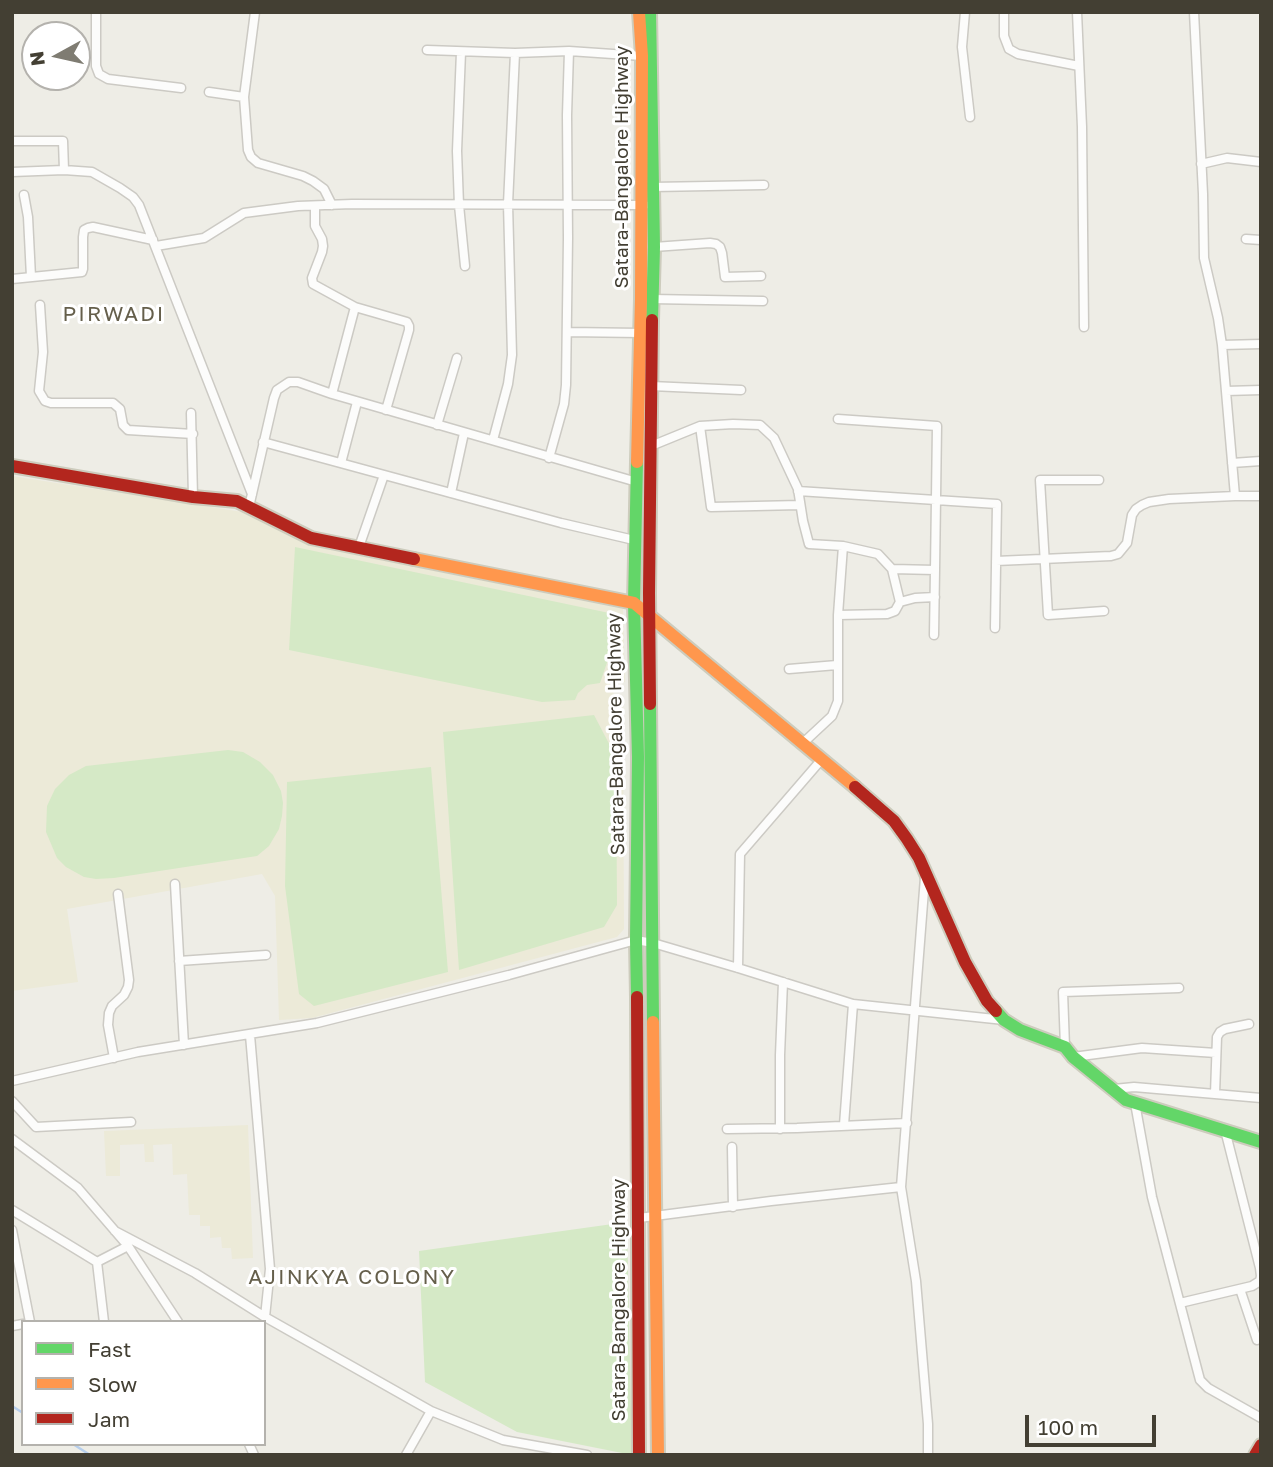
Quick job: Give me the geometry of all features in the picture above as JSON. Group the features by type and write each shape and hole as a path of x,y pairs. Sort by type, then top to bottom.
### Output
{"main road":[{"name":"Satara-Bangalore Highway","path":"639,12 648,205 634,540 638,757 636,940 639,1455"},
{"name":"Satara-Bangalore Highway","path":"650,12 653,187 648,205 654,247 650,616 658,1455"},
{"path":"12,466 193,497 250,501 311,537 634,603 894,821 919,858 965,962 987,1001 1003,1020 1069,1052 1126,1100 1261,1142"},
{"path":"1255,1455 1261,1445"}],"street":[{"path":"96,12 96,66 99,74 108,79 181,88"},
{"path":"255,12 244,97 248,150 258,163 303,176 324,188 332,205"},
{"path":"965,12 962,47 970,117"},
{"path":"1004,12 1004,36 1009,49 1018,54 1079,66"},
{"path":"1077,12 1082,127 1084,327"},
{"path":"1194,12 1204,257 1222,345 1235,496"},
{"path":"427,50 515,53 569,51 642,56"},
{"path":"549,458 564,404 566,385 569,51"},
{"path":"461,52 457,151 465,266"},
{"path":"493,440 508,384 512,355 508,204 515,53"},
{"path":"209,92 244,97"},
{"path":"12,141 63,141 64,170"},
{"path":"1201,164 1227,158 1261,162"},
{"path":"12,173 64,170 92,172 133,197 139,205 250,501"},
{"path":"653,187 764,185"},
{"path":"24,195 29,222 31,277"},
{"path":"12,279 82,272 84,230 93,227 154,243 204,238 244,214 286,208 332,205 648,205"},
{"path":"315,206 315,226 323,246 312,278 313,284 355,307 407,323 409,326 386,410"},
{"path":"1245,239 1261,240"},
{"path":"654,247 716,244 722,253 725,276 761,276"},
{"path":"652,299 763,301"},
{"path":"40,305 43,352 39,391 45,401 113,403 120,409 123,425 128,430 193,434"},
{"path":"332,394 355,307"},
{"path":"567,331 641,333"},
{"path":"1222,345 1261,344"},
{"path":"437,425 457,358"},
{"path":"250,501 274,398 277,390 289,382 298,382 357,402 636,482"},
{"path":"651,386 741,390"},
{"path":"1226,391 1261,390"},
{"path":"341,463 357,402"},
{"path":"191,413 193,497"},
{"path":"838,419 937,426 934,635"},
{"path":"651,446 700,426 760,425 774,438 798,491 809,544 843,546 878,554 892,569 900,602 895,611 887,614 838,615"},
{"path":"700,426 711,507 800,505"},
{"path":"451,493 464,433"},
{"path":"263,442 561,523 634,540"},
{"path":"1232,463 1261,461"},
{"path":"359,547 384,475"},
{"path":"1099,480 1040,480 1048,615 1104,611"},
{"path":"798,491 997,504 995,628"},
{"path":"996,561 1111,556 1118,554 1127,543 1132,515 1136,509 1149,502 1261,496"},
{"path":"803,743 832,716 838,698 838,615 843,546"},
{"path":"892,569 935,570"},
{"path":"900,602 934,597"},
{"path":"789,668 837,665"},
{"path":"738,968 740,854 822,759"},
{"path":"925,874 901,1187 916,1281 928,1424 928,1455"},
{"path":"175,884 184,1045"},
{"path":"114,1058 108,1025 109,1013 112,1006 124,995 129,980 118,894"},
{"path":"12,1081 138,1052 317,1023 636,940 853,1004 1003,1020"},
{"path":"179,961 266,955"},
{"path":"780,1129 783,982"},
{"path":"1179,988 1063,992 1069,1052 1142,1048 1216,1053"},
{"path":"844,1125 853,1004"},
{"path":"1215,1094 1217,1037 1220,1032 1249,1024"},
{"path":"250,1035 270,1269 265,1317"},
{"path":"1114,1089 1134,1087 1261,1098"},
{"path":"12,1101 36,1127 131,1122"},
{"path":"1135,1103 1152,1197 1200,1380 1208,1388 1261,1418"},
{"path":"727,1129 907,1123"},
{"path":"1180,1303 1240,1289 1260,1281 1260,1268 1225,1130"},
{"path":"12,1139 78,1188 128,1246 177,1320"},
{"path":"732,1147 733,1207"},
{"path":"639,1218 901,1187"},
{"path":"12,1210 97,1262"},
{"path":"12,1230 30,1320"},
{"path":"115,1231 195,1273 265,1317 431,1411 503,1440 587,1455"},
{"path":"97,1262 128,1246"},
{"path":"97,1262 104,1320"},
{"path":"1240,1289 1257,1340"},
{"path":"406,1455 431,1411"}],"shaded area":[{"path":"12,476 249,513 312,546 623,609 625,682 613,685 614,702 623,708 624,929 617,937 312,1018 279,1020 275,896 262,874 67,909 78,982 12,991"},
{"path":"248,1125 253,1258 232,1259 231,1248 222,1248 221,1237 210,1238 210,1226 200,1226 200,1215 189,1215 187,1174 173,1175 172,1144 153,1145 154,1162 145,1162 144,1144 120,1145 120,1176 106,1176 104,1131"}],"green space":[{"path":"295,547 614,614 616,626 613,645 600,683 587,685 575,700 542,702 289,650"},
{"path":"594,715 616,757 617,905 604,927 459,970 443,732"},
{"path":"228,750 243,752 260,762 273,775 281,791 283,803 279,829 269,846 257,856 96,879 84,877 66,867 57,858 46,832 47,806 55,789 69,775 86,766"},
{"path":"431,767 448,972 314,1006 299,994 285,886 287,782"},
{"path":"627,1222 632,1455 517,1432 425,1382 419,1251"}],"waterway":[{"path":"12,1406 21,1412"},
{"path":"76,1446 90,1455"}],"traffic: fast":[{"path":"650,12 654,247 652,320"},
{"path":"637,462 634,603 638,757 637,997"},
{"path":"650,704 653,1022"},
{"path":"996,1011 1020,1030 1065,1047 1073,1057 1126,1100 1261,1142"}],"traffic: slow":[{"path":"637,462 641,299 642,56 639,12"},
{"path":"414,559 634,603 855,787"},
{"path":"653,1022 658,1455"}],"traffic: jam":[{"path":"650,704 652,320"},
{"path":"12,466 193,497 237,501 311,538 414,559"},
{"path":"855,787 894,821 919,858 965,962 987,1001 996,1011"},
{"path":"637,997 639,1455"},
{"path":"1255,1455 1261,1445"}],"district":[{"name":"PIRWADI","path":"114,314"},
{"name":"AJINKYA COLONY","path":"352,1277"}]}
